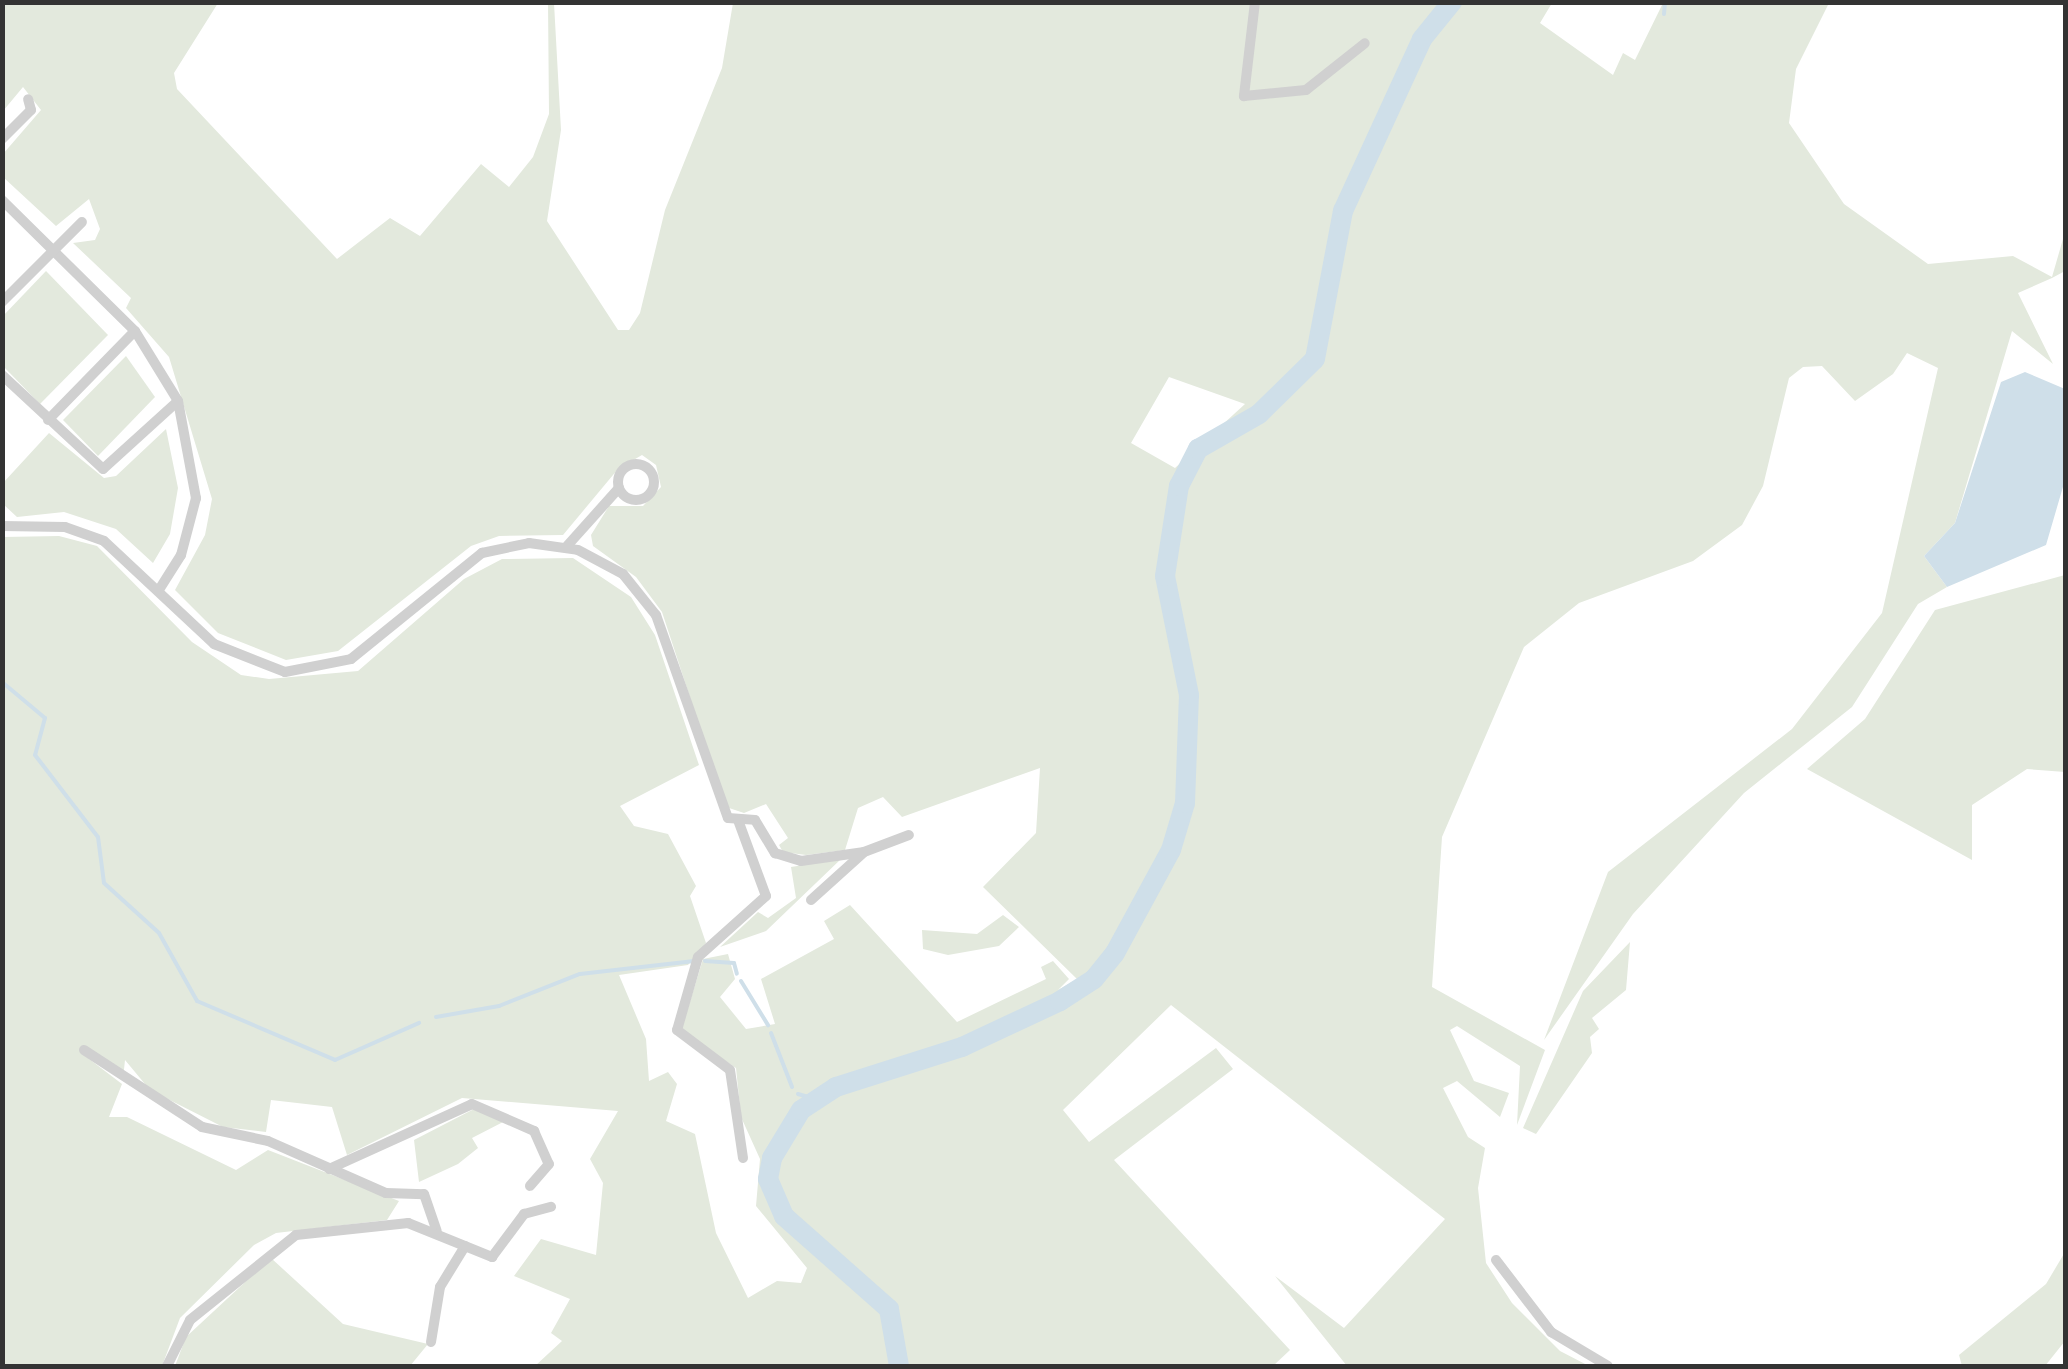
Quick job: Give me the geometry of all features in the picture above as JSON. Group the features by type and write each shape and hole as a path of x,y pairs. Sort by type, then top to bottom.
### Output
{"street":[{"path":"1255,2 1244,96 1306,90 1365,42"},
{"path":"2,139 31,110 28,100"},
{"path":"2,200 134,331 178,401 196,498 181,555 158,590"},
{"path":"2,302 82,222"},
{"path":"48,420 134,331"},
{"path":"2,375 94,464 109,469 178,401"},
{"path":"567,546 619,488"},
{"path":"2,526 88,533 158,590 214,644 246,662 319,670 376,644 467,561 516,544 567,546 601,559 642,594 678,681 719,809 738,820 762,826 775,853 791,860 864,852 909,835"},
{"path":"738,820 766,896 698,957 677,1030 730,1070 743,1158"},
{"path":"811,900 864,852"},
{"path":"84,1050 168,1111 329,1169 386,1194 424,1194 437,1231"},
{"path":"329,1169 472,1104 534,1131 549,1164 530,1186"},
{"path":"166,1366 190,1320 296,1235 408,1223 437,1231 492,1257 535,1205 551,1207"},
{"path":"431,1342 435,1304 465,1246"},
{"path":"1496,1260 1551,1332 1608,1366"}],"shaded area":[{"path":"3,3 218,3 174,73 177,89 337,259 390,218 420,236 481,164 509,187 533,157 549,114 548,3 554,3 561,130 547,221 618,330 629,330 640,313 665,210 722,68 733,3 1552,3 1540,23 1613,75 1623,53 1635,60 1663,3 1829,3 1796,69 1789,123 1844,204 1928,264 2013,256 2052,277 2065,232 2065,271 2018,293 2053,364 2012,331 1955,523 1924,556 1947,587 1918,604 1852,707 1744,793 1633,914 1544,1040 1608,872 1792,729 1882,613 1938,368 1907,353 1893,374 1855,401 1822,366 1803,367 1789,378 1763,486 1742,525 1693,561 1579,603 1524,647 1442,837 1432,987 1545,1050 1517,1125 1520,1066 1457,1026 1450,1030 1474,1081 1509,1093 1500,1117 1457,1081 1443,1088 1468,1137 1485,1148 1478,1188 1486,1263 1512,1303 1560,1351 1589,1366 1347,1366 1275,1276 1344,1328 1445,1219 1171,1005 1063,1110 1089,1142 1216,1048 1233,1069 1114,1160 1290,1350 1273,1366 535,1366 562,1341 551,1333 570,1299 514,1276 541,1239 596,1255 603,1183 590,1159 618,1111 462,1098 347,1155 332,1107 271,1100 266,1132 223,1127 150,1090 125,1060 123,1079 80,1052 122,1084 109,1117 127,1117 236,1170 268,1150 399,1201 387,1220 276,1233 254,1245 180,1318 162,1366 3,1366 3,537 59,536 97,546 192,642 241,675 269,679 358,671 464,579 502,559 573,558 631,597 655,635 699,765 620,806 634,826 668,834 696,886 690,896 706,943 688,965 619,975 646,1039 649,1081 668,1072 677,1084 666,1121 695,1134 716,1233 748,1298 777,1281 801,1283 807,1268 756,1206 760,1159 741,1117 736,1068 681,1031 703,959 728,954 735,979 720,997 746,1029 775,1024 761,979 834,939 824,921 850,905 957,1022 1046,979 1041,967 1053,961 1069,979 1058,990 1077,979 983,887 1036,833 1040,768 902,817 883,797 858,808 845,850 806,855 783,852 779,845 788,838 766,804 744,813 726,807 662,612 636,577 593,546 591,535 609,506 643,506 661,487 656,465 642,455 618,469 563,535 499,536 471,546 338,651 286,660 218,633 175,590 205,535 212,499 169,357 126,308 131,298 73,243 95,240 100,229 89,199 56,226 3,177 3,154 41,110 23,87 3,111","holes":["1169,377 1245,404 1175,468 1131,443"]},
{"path":"46,271 108,335 40,404 3,366 2,317"},
{"path":"126,356 155,397 98,456 63,420"},
{"path":"2025,372 2065,389 2065,480 2046,545 1947,587 1924,556 1955,523 2001,382"},
{"path":"166,429 178,488 170,534 153,563 116,529 64,512 17,517 3,504 3,483 49,433 104,478 116,476"},
{"path":"2065,575 2065,772 2027,769 1972,805 1972,860 1807,769 1865,719 1935,610"},
{"path":"841,859 766,931 720,947 758,912 768,918 796,898 791,867"},
{"path":"1003,915 1019,927 999,946 948,955 923,949 922,930 977,934"},
{"path":"1630,942 1626,990 1592,1018 1599,1029 1590,1037 1592,1053 1536,1134 1523,1128 1583,991"},
{"path":"474,1109 505,1121 472,1138 478,1148 458,1164 419,1182 414,1140"},
{"path":"2065,1252 2065,1341 2045,1366 1962,1366 1959,1355 2046,1284"},
{"path":"271,1258 343,1324 428,1344 410,1366 175,1366 186,1337"}],"waterway":[{"path":"899,1366 889,1309 784,1216 768,1179 772,1158 801,1110 836,1087 962,1047 1060,1001 1094,979 1115,953 1171,850 1185,803 1189,695 1165,576 1179,486 1198,449 1259,414 1315,359 1343,211 1422,39 1452,2"},
{"path":"1664,14 1665,2"},
{"path":"2,682 45,718 35,755 98,837 104,883 159,933 197,1001 335,1060 419,1023"},
{"path":"436,1017 499,1006 580,974 694,961"},
{"path":"705,961 734,963 737,974"},
{"path":"741,981 768,1025"},
{"path":"771,1033 792,1087"},
{"path":"798,1094 816,1099"}]}
